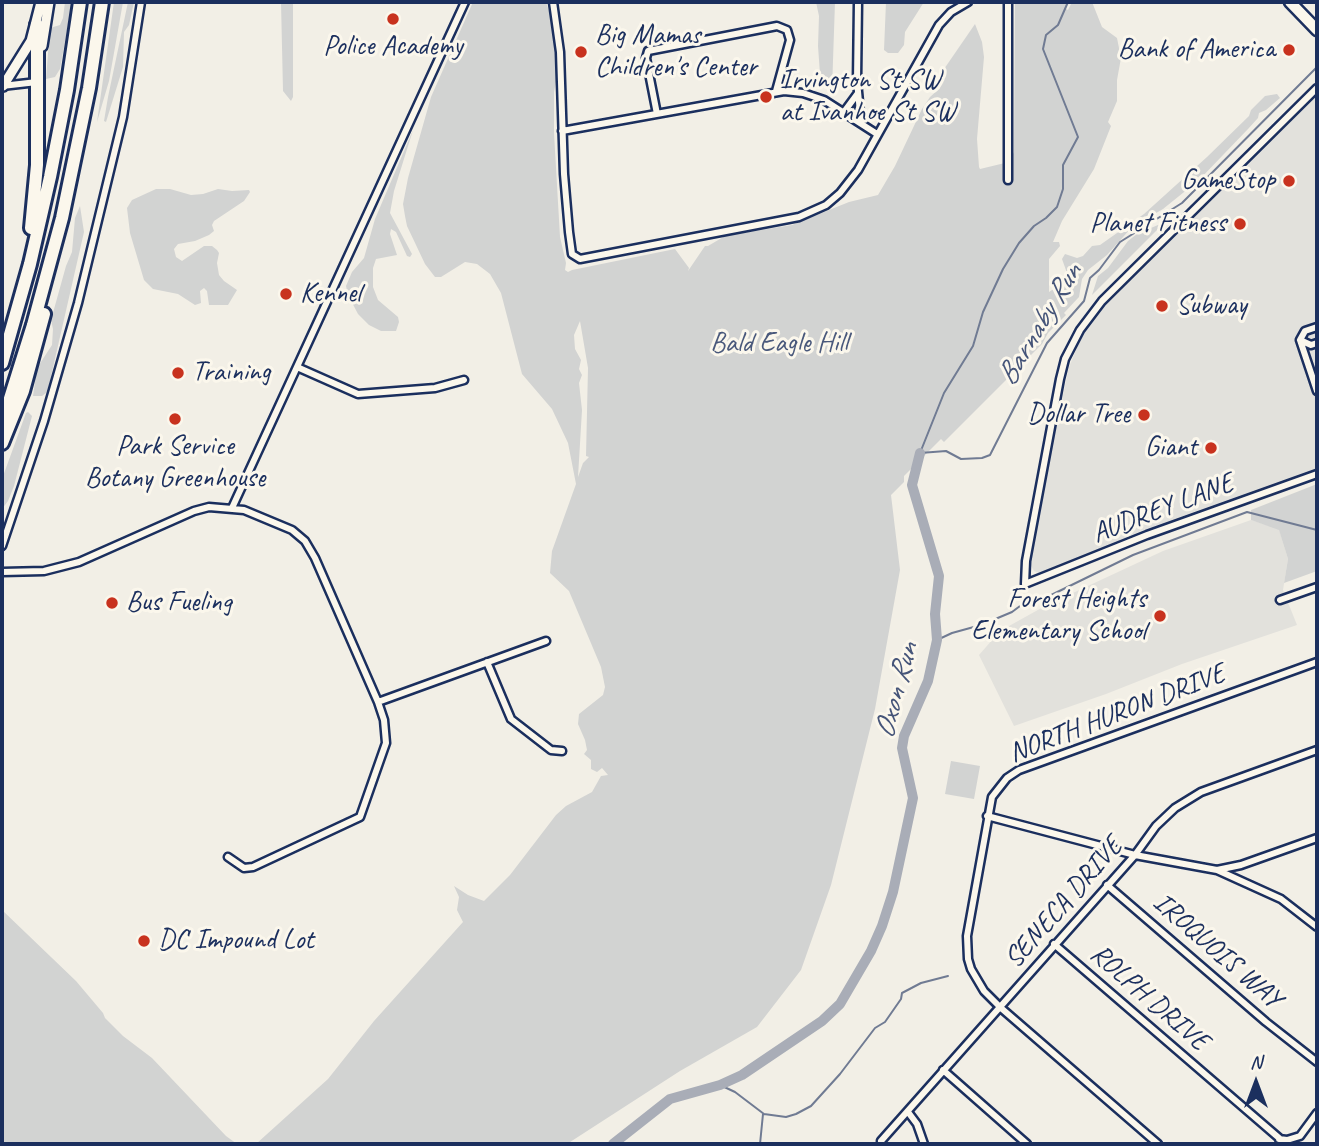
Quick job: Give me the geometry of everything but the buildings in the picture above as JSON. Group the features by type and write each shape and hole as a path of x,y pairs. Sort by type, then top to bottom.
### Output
{"highway":[{"path":"2,363 30,264 50,177 80,2"},
{"path":"2,424 57,239 81,132 104,2"},
{"path":"2,347 32,228 37,166 37,25"},
{"path":"2,443 23,391 39,340 54,276 57,239"}],"main road":[{"path":"1290,2 1317,30"}],"street":[{"path":"2,86 26,51 37,25 41,2"},
{"path":"2,86 37,82 41,75 43,33 49,2"},
{"path":"2,546 44,421 75,316 123,117 141,2"},
{"path":"232,508 465,2"},
{"path":"552,2 560,52 562,131 571,251 580,259 809,214 826,205 840,193 858,170 936,28 951,12 968,2"},
{"path":"858,2 858,93 861,123"},
{"path":"1008,2 1008,180"},
{"path":"657,114 646,58 648,51 777,26 787,30 790,40 776,91"},
{"name":"AUDREY LANE","path":"1317,88 1102,301 1073,342 1060,379 1026,561 1025,584 1147,535 1317,474"},
{"path":"562,131 776,91 814,96 877,134"},
{"path":"844,112 858,93"},
{"path":"1317,327 1305,331 1300,340 1317,391"},
{"path":"1300,340 1311,345 1317,343"},
{"path":"297,367 358,394 435,388 464,380"},
{"path":"2,572 62,568 199,510 214,507 244,510 292,530 305,541 378,702 384,720 386,743 360,817 253,867 244,868 228,857"},
{"path":"1280,600 1317,587"},
{"path":"378,702 546,641"},
{"path":"487,662 512,719 551,750 562,751"},
{"name":"NORTH HURON DRIVE","path":"1158,1144 1000,1008 977,982 966,947 992,797 998,787 1019,770 1317,662"},
{"name":"SENECA DRIVE","path":"881,1141 1135,855 1156,826 1187,800 1317,750"},
{"path":"987,816 1135,855 1217,870 1281,899 1317,927"},
{"path":"1217,870 1241,865 1317,838"},
{"name":"IROQUOIS WAY","path":"1107,885 1266,1022 1317,1062"},
{"name":"ROLPH DRIVE","path":"1054,944 1286,1144"},
{"name":"IROQUOIS WAY","path":"1301,1048 1317,1052"},
{"path":"943,1070 1027,1144"},
{"path":"908,1112 917,1124 924,1144"},
{"path":"1279,1139 1287,1140 1300,1136 1317,1113"}],"shaded area":[{"path":"1317,93 1317,468 1141,531 1048,571 1034,571 1029,562 1052,446 1069,367 1083,333 1127,281"},
{"name":"Forest Heights Elementary School","path":"1251,520 1279,529 1288,559 1283,590 1297,625 1014,726 979,655 1000,631 1045,606 1163,551"}],"green space":[{"path":"65,2 72,2 60,69 55,77 46,79 50,28 60,25"},
{"path":"114,2 123,2 109,81 97,122"},
{"path":"128,2 134,2 129,25 124,32 123,67 106,122 108,97"},
{"path":"281,2 293,2 291,101 283,91"},
{"name":"Bald Eagle Hill","path":"473,2 546,2 562,50 554,92 554,133 560,237 565,270 568,272 675,249 689,268 688,271 705,246 725,236 792,225 849,202 878,195 922,109 940,88 938,81 942,72 975,24 984,57 977,139 979,167 980,169 1009,162 1014,152 1015,2 1066,2 1068,10 1072,2 1092,2 1102,27 1117,38 1121,58 1117,101 1108,122 1111,126 1094,169 1062,221 1053,242 1059,242 1060,246 1049,259 1049,292 1058,286 1067,273 1062,259 1065,254 1077,258 1083,256 1092,246 1100,245 1144,214 1207,157 1249,116 1251,110 1265,96 1277,94 1280,98 1259,113 1258,118 1199,180 1163,209 1132,227 1107,255 1088,270 1082,279 1079,297 1042,344 944,442 941,439 904,476 904,482 891,495 900,570 875,709 831,885 801,970 757,1027 680,1071 567,1144 256,1144 328,1079 374,1021 463,922 457,910 459,897 454,886 484,901 510,875 556,815 566,806 592,792 601,776 608,775 602,768 597,772 591,769 591,760 584,754 587,750 585,740 578,724 579,714 603,695 605,687 601,667 569,591 550,573 552,551 576,484 568,443 552,409 522,374 501,293 490,274 477,264 465,262 441,277 435,277 425,264 407,226 403,204 431,97","holes":["580,321 588,368 586,456 589,457 583,463 578,477 582,410 579,383 582,375 574,335"]},
{"path":"816,2 835,2 832,90 829,83 822,83 820,74 819,16"},
{"path":"886,2 924,2 905,32 904,45 898,53 884,50"},
{"path":"413,130 390,213 412,254 407,256 396,232 391,229 397,255 376,259 373,287 378,300 398,317 399,322 396,331 381,331 369,325 358,314 346,286 352,272 364,258 375,219"},
{"path":"156,189 170,189 191,195 218,189 249,190 244,201 214,221 214,231 209,235 178,244 174,249 176,257 182,261 204,246 212,246 217,250 219,275 237,290 228,305 209,305 204,288 200,291 201,303 195,305 178,294 153,289 144,280 130,233 127,208 132,200"},
{"path":"80,206 84,232 49,385 42,396 33,396 37,368 52,345 51,320 72,252 75,218"},
{"path":"1165,222 1092,295 1098,276 1108,268 1128,241 1137,234"},
{"path":"28,412 32,416 14,486 2,509 2,479"},
{"path":"1317,484 1317,571 1284,583 1288,559 1279,530 1251,520 1251,510"},
{"path":"951,761 980,766 974,799 945,794"},
{"path":"2,910 76,981 123,1036 152,1058 226,1136 237,1144 2,1144"}],"waterway":[{"name":"Barnaby Run","path":"1068,2 1058,25 1046,35 1043,49 1078,137 1063,165 1063,189 1057,207 1019,243 1003,269 983,312 973,346 944,393 920,453 946,451 961,459 990,455 1047,343 1084,301 1090,278 1120,242 1182,203 1317,67"},
{"name":"Oxon Run","path":"613,1144 670,1099 720,1085 742,1075 822,1021 840,1004 871,951 893,892 913,798 902,748 904,736 928,681 937,640 935,614 939,576 912,485 920,453"},
{"path":"937,640 1012,612 1028,600 1043,599 1133,555 1247,512 1317,530"},
{"path":"720,1085 735,1092 764,1114 786,1117 796,1114 811,1106 840,1074 875,1028 885,1022 901,999 902,993 921,983 948,976"},
{"path":"760,1144 763,1114"}],"place":[{"name":"Police Academy","path":"393,19"},
{"name":"Bank of America","path":"1289,50"},
{"name":"Big Mamas Children's Center","path":"581,52"},
{"name":"Irvington St SW at Ivanhoe St SW","path":"766,97"},
{"name":"GameStop","path":"1289,181"},
{"name":"Planet Fitness","path":"1240,224"},
{"name":"Kennel","path":"286,294"},
{"name":"Subway","path":"1162,306"},
{"name":"Training","path":"178,373"},
{"name":"Dollar Tree","path":"1144,415"},
{"name":"Park Service Botany Greenhouse","path":"175,419"},
{"name":"Giant","path":"1211,448"},
{"name":"Bus Fueling","path":"112,603"},
{"name":"Forest Heights Elementary School","path":"1160,616"},
{"name":"DC Impound Lot","path":"144,941"}]}
